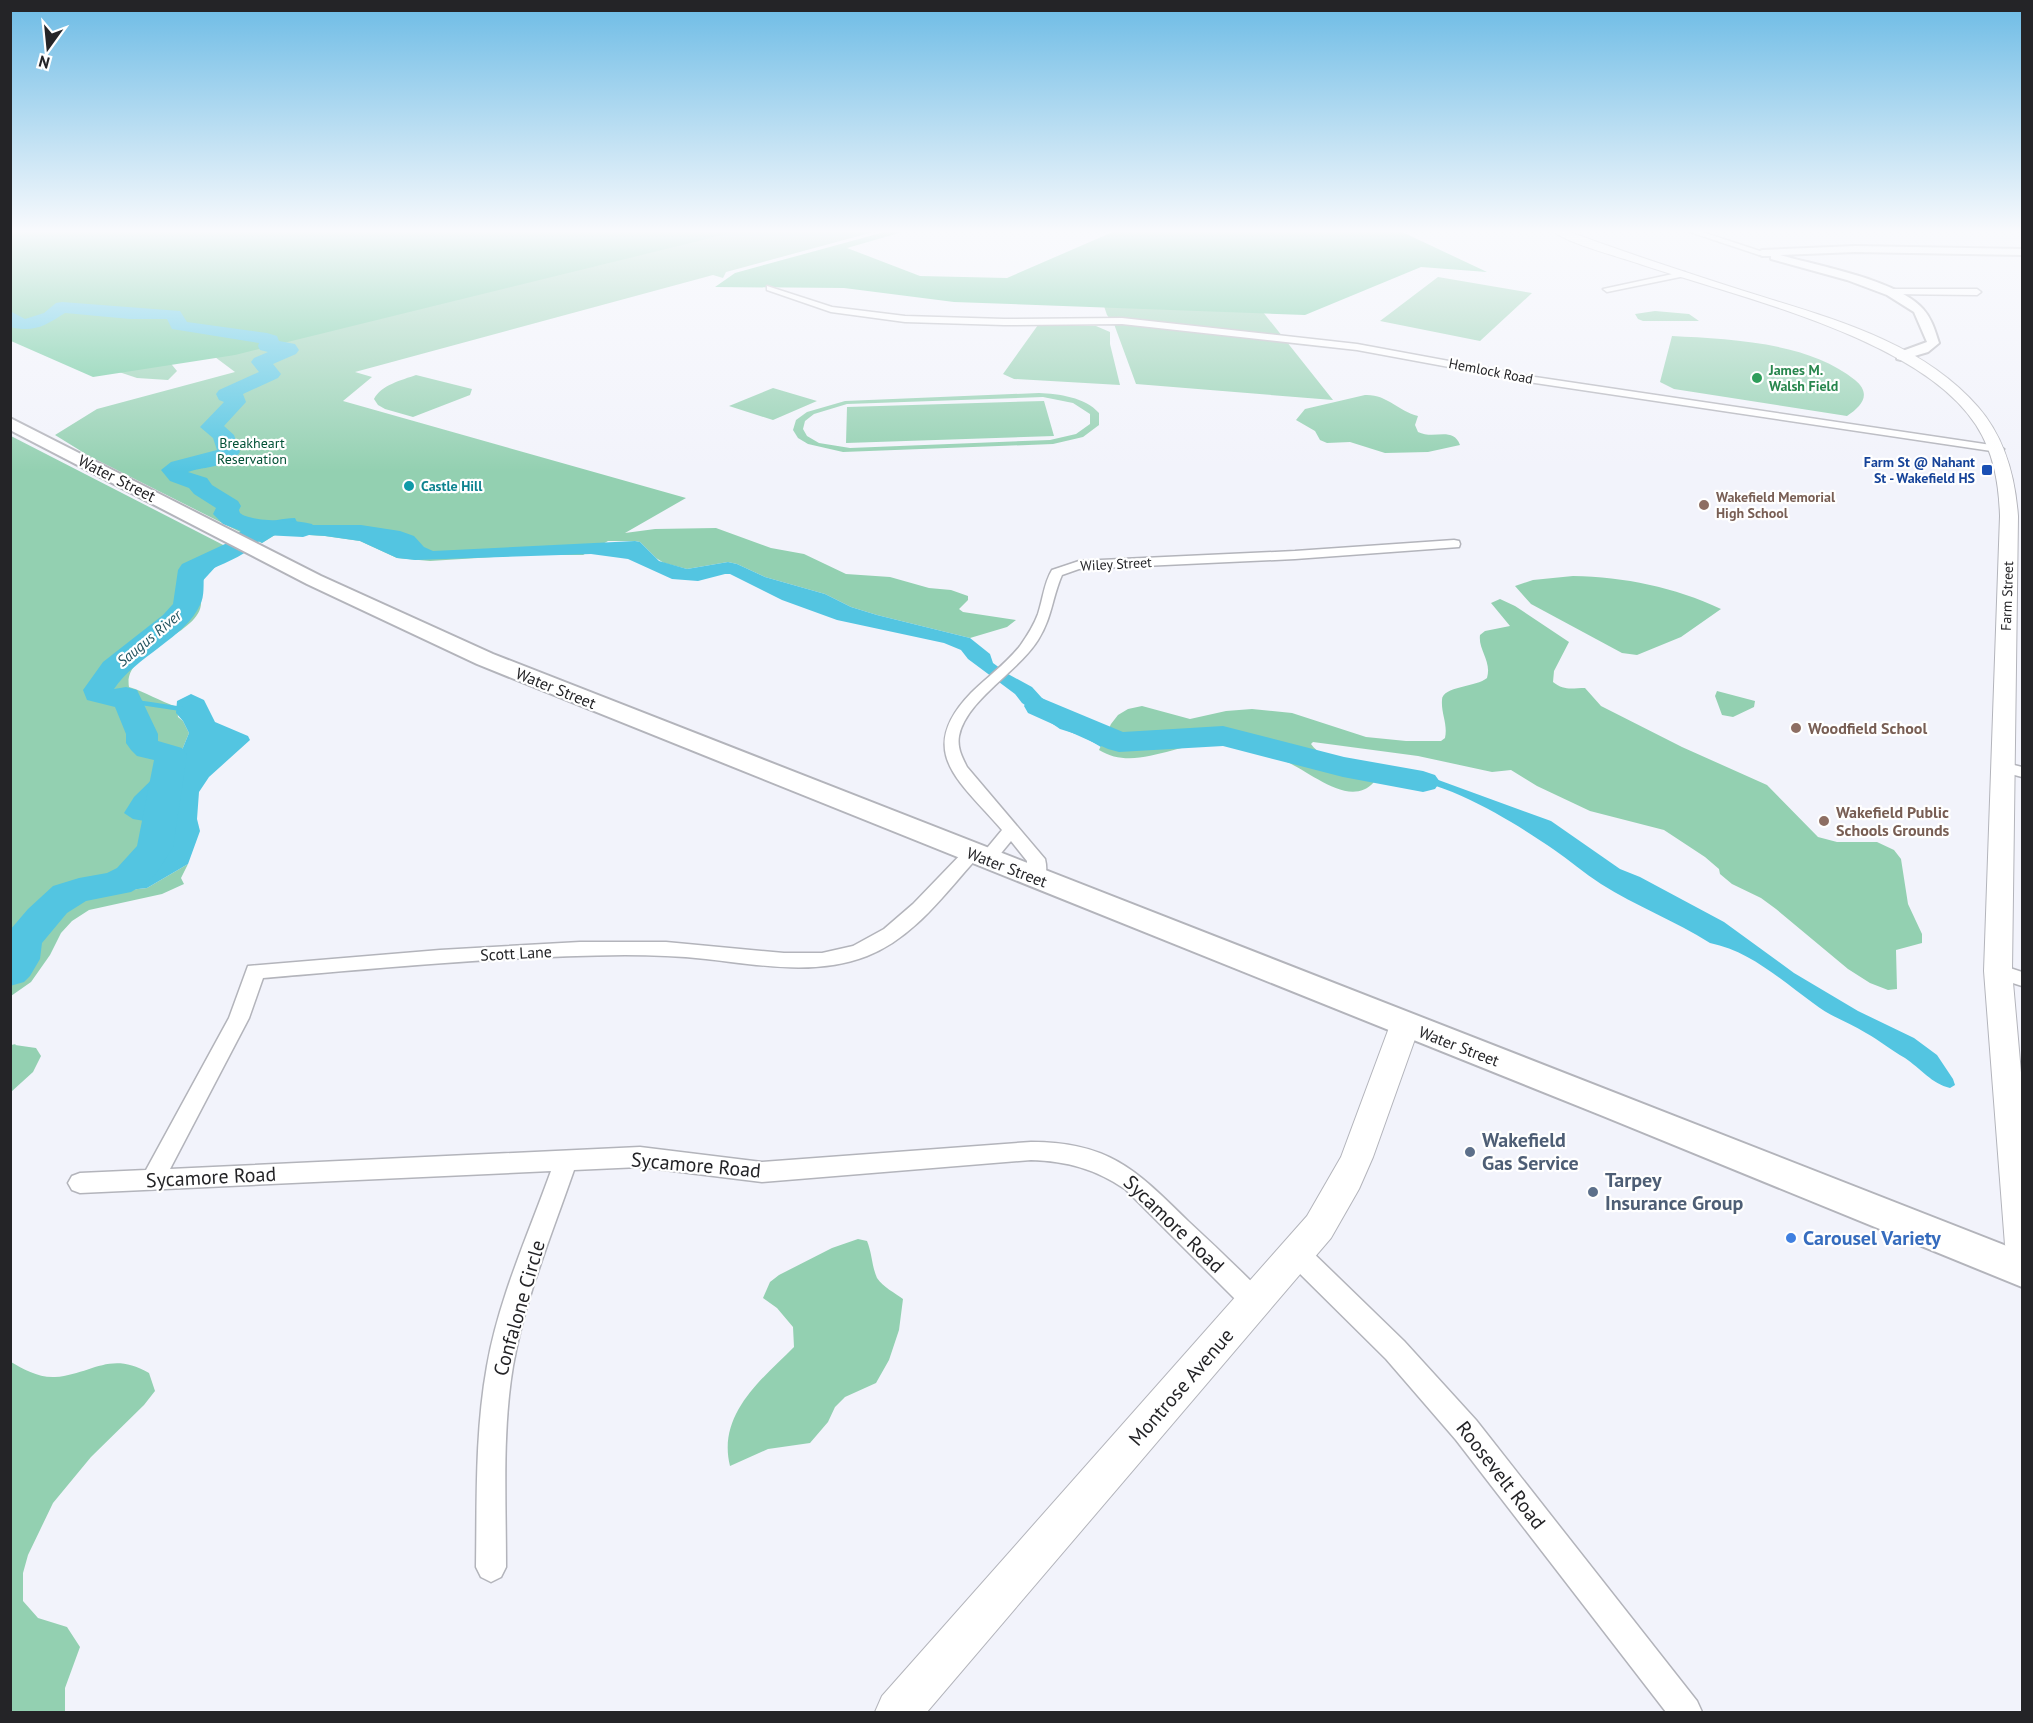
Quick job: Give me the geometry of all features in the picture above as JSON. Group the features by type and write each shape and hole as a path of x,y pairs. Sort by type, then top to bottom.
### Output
{"main road":[{"name":"Farm Street","path":"1794,311 1886,348 1939,379 1978,417 2016,482 2009,562 2012,770 2008,1107 2022,1245"},
{"name":"Water Street","path":"10,423 389,616 485,659 1405,1025 1615,1106 2022,1270"},
{"name":"Montrose Avenue","path":"898,1713 1319,1227 1347,1179 1405,1025"}],"street":[{"name":"Hemlock Road","path":"849,311 905,319 954,321 1122,321 1357,347 1535,380 1999,452"},
{"path":"1901,356 1929,347 1933,343 1918,311"},
{"path":"1886,348 1911,346 1932,338"},
{"name":"Wiley Street","path":"1036,878 1038,866 1036,859 959,769 953,758 951,738 958,717 1025,650 1046,616 1056,575 1070,567 1454,544"},
{"path":"979,856 1011,830"},
{"name":"Scott Lane","path":"153,1179 239,1018 255,971 623,948 688,950 788,962 815,961 860,951 880,941 979,856"},
{"name":"Sycamore Road","path":"80,1183 646,1157 762,1172 1031,1151 1078,1155 1107,1165 1133,1182 1255,1302"},
{"name":"Confalone Circle","path":"491,1567 493,1424 500,1363 514,1308 566,1161"},
{"name":"Roosevelt Road","path":"1297,1254 1395,1350 1466,1430 1686,1713"}],"green space":[{"path":"11,311 412,311 235,355 93,377 11,341"},
{"name":"Breakheart Reservation","path":"67,311 579,311 355,372 372,377 343,401 686,498 625,533 655,529 716,528 771,548 804,554 846,574 890,577 929,588 951,590 968,596 968,600 959,609 963,612 1016,620 1007,627 970,638 851,607 825,594 765,577 737,564 728,562 687,569 664,563 640,542 635,541 608,541 583,555 528,555 430,561 397,558 360,541 325,536 278,533 262,543 89,456 55,435 97,409 235,372 215,357 168,360 177,371 168,380 137,378 107,368"},
{"path":"1106,311 1262,311 1333,400 1136,384 1114,324"},
{"path":"1208,311 1314,311 1305,315"},
{"path":"1393,311 1512,311 1480,341 1380,321"},
{"path":"1660,311 1689,314 1699,321 1643,321 1635,314"},
{"path":"1038,325 1096,326 1110,332 1110,344 1120,385 1014,379 1003,374"},
{"name":"James M. Walsh Field","path":"1672,336 1743,341 1792,350 1836,367 1855,380 1863,390 1863,400 1847,416 1674,389 1660,382"},
{"path":"416,375 472,389 470,395 413,417 378,405 374,399 382,390"},
{"path":"773,388 817,401 773,420 729,406"},
{"path":"1047,393 1071,397 1087,403 1099,413 1099,425 1083,437 1053,444 843,452 808,444 798,438 793,430 796,420 807,412 845,401","holes":["1043,397 1073,403 1090,414 1090,424 1076,434 1050,440 850,448 819,443 807,436 803,429 805,421 814,414 847,404"]},
{"path":"1365,395 1380,397 1418,416 1415,425 1418,432 1453,436 1460,445 1428,452 1385,453 1350,442 1327,443 1320,440 1315,431 1296,420 1305,409"},
{"path":"1044,401 1054,436 846,443 847,407"},
{"path":"11,436 233,550 191,570 189,576 193,588 198,586 198,597 201,601 198,613 178,633 149,652 130,674 129,687 177,707 178,717 183,721 189,733 182,750 171,760 129,890 147,888 188,864 181,878 184,884 162,894 89,910 72,921 61,933 50,955 31,982 11,996"},
{"path":"1573,576 1611,578 1667,589 1721,609 1681,637 1637,655 1622,653 1531,604 1515,586 1533,580"},
{"path":"1500,599 1515,606 1569,642 1554,671 1553,682 1557,685 1568,688 1585,688 1601,706 1682,747 1767,785 1818,837 1837,842 1877,842 1894,850 1901,859 1908,904 1922,934 1922,943 1896,950 1897,989 1888,990 1870,983 1848,969 1776,909 1761,898 1732,884 1705,857 1664,830 1590,811 1537,786 1511,770 1492,772 1418,756 1313,742 1311,744 1317,750 1334,759 1385,770 1370,775 1374,782 1354,792 1330,786 1275,757 1239,746 1220,743 1202,744 1132,758 1115,757 1099,750 1111,724 1118,715 1128,709 1142,706 1190,719 1226,711 1252,709 1292,713 1366,737 1406,741 1441,741 1445,738 1446,733 1442,705 1444,695 1454,689 1487,678 1488,666 1480,635 1485,631 1510,626 1491,603"},
{"path":"1717,691 1755,701 1754,707 1733,717 1722,715 1715,696"},
{"path":"11,1045 36,1048 41,1056 33,1072 11,1092"},
{"path":"858,1239 867,1241 877,1278 903,1299 899,1330 889,1360 876,1383 845,1397 835,1407 828,1422 810,1443 768,1449 730,1466 728,1447 730,1430 736,1414 756,1385 794,1347 793,1327 777,1308 763,1298 770,1282 779,1275 832,1248"},
{"path":"11,1362 49,1377 68,1375 112,1363 135,1366 149,1373 155,1391 144,1405 91,1457 53,1503 28,1555 23,1573 23,1601 38,1618 67,1627 80,1647 65,1688 65,1712 11,1712"}],"water":[{"path":"215,494 236,502 240,513 254,521 267,522 295,518 297,522 305,525 361,525 400,531 414,536 424,547 433,551 635,541 640,542 659,561 687,569 728,562 737,564 765,577 825,594 851,607 970,638 990,654 993,663 1032,687 1042,698 1069,717 1104,737 1101,747 1082,736 1060,729 1022,703 1015,694 968,659 961,650 944,643 837,620 782,600 730,574 698,581 672,579 628,559 591,554 415,560 397,558 360,541 325,536 278,533 262,543 251,537 257,529 255,526 220,514 221,499"},
{"path":"229,547 239,553 219,563 198,586 187,587 181,584 197,569 203,559"},
{"path":"191,694 204,700 215,722 248,736 250,740 209,777 199,792 197,819 200,831 188,864 147,888 129,890 132,869 150,822 133,819 124,813 134,797 182,750 189,733 176,713 177,701"},
{"path":"1394,769 1422,774 1551,821 1620,869 1640,877 1724,922 1794,973 1858,1011 1914,1038 1937,1055 1955,1085 1950,1088 1937,1083 1905,1058 1871,1036 1819,1008 1752,959 1710,943 1614,892 1559,853 1492,811 1441,788 1416,781 1394,778 1374,782 1369,778 1370,775"}],"waterway":[{"name":"Saugus River","path":"10,316 14,322 26,325 51,317 55,311"},
{"name":"Saugus River","path":"105,311 169,314 174,315 178,325 267,339 270,340 267,346 288,348 289,350 261,362 271,374 226,394 226,396 236,398 236,402 211,427 223,435 229,452 215,459 187,464 173,470 178,476 199,483 202,489 229,506 225,514 240,523 251,526 303,529"},
{"name":"Saugus River","path":"10,972 20,961 20,948 25,939 54,904 79,890 118,883 130,877 143,865 155,847 171,755 148,749 142,743 142,734 126,696 112,698 98,694 98,690 113,668 173,621 186,607 189,599 191,570 242,544 255,530 250,526"},
{"name":"Saugus River","path":"182,709 142,703 126,694 109,694 111,680 118,668 144,645 173,625 192,605 196,582"},
{"path":"1039,706 1119,742 1223,736 1343,767 1423,782"},
{"name":"Saugus River","path":"10,939 40,905 54,898 77,889 102,893 135,881"}],"place":[{"name":"James M. Walsh Field","path":"1757,378"},
{"name":"Farm St @ Nahant St - Wakefield HS","path":"1987,470"},
{"name":"Castle Hill","path":"409,486"},
{"name":"Wakefield Memorial High School","path":"1704,505"},
{"name":"Woodfield School","path":"1796,728"},
{"name":"Wakefield Public Schools Grounds","path":"1824,821"},
{"name":"Wakefield Gas Service","path":"1470,1152"},
{"name":"Tarpey Insurance Group","path":"1593,1192"},
{"name":"Carousel Variety","path":"1791,1238"}]}
